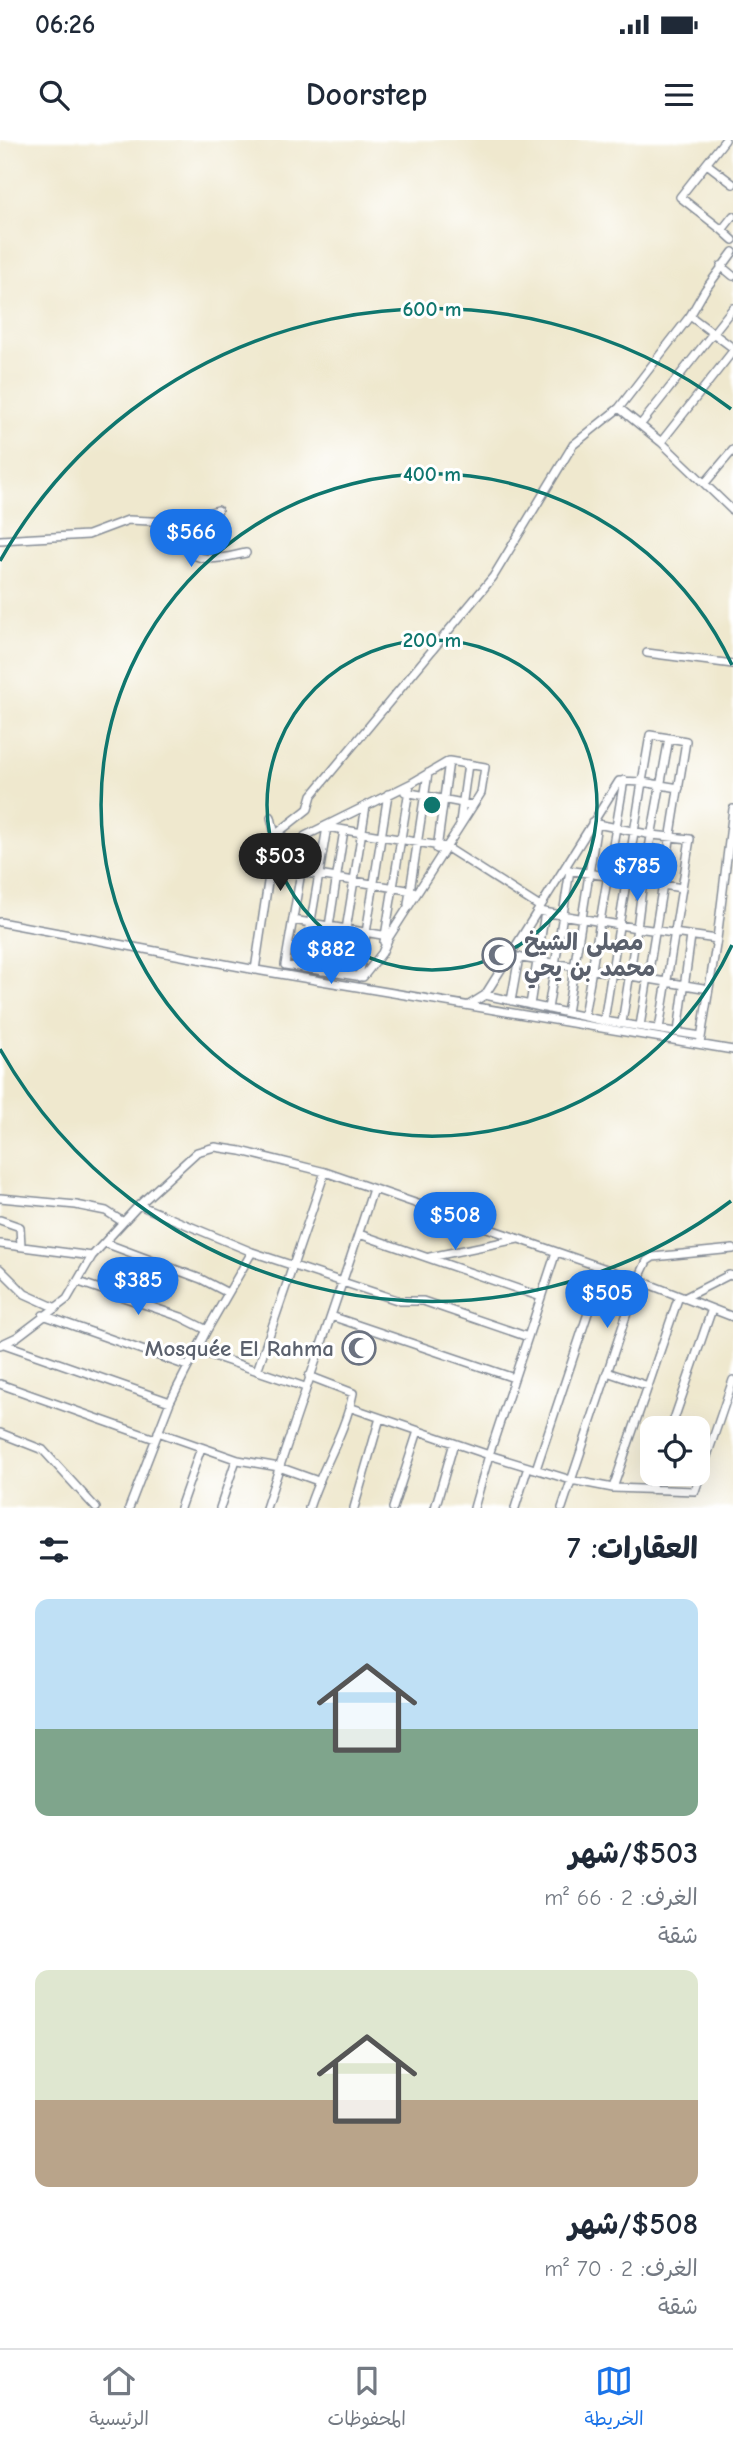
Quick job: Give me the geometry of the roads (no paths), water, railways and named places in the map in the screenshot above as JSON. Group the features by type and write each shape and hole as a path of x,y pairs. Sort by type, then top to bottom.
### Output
{"street":[{"path":"725,140 680,197 733,240"},
{"path":"707,164 733,184"},
{"path":"722,230 733,216"},
{"path":"275,835 308,809 312,795 493,578 573,444 619,408 690,317 721,266 733,252"},
{"path":"721,266 733,276"},
{"path":"640,424 733,308"},
{"path":"661,442 733,349 690,317"},
{"path":"619,408 661,442 733,511"},
{"path":"705,483 733,450"},
{"path":"0,540 88,535 128,520 174,522 218,510"},
{"path":"183,520 183,545 193,555 214,559 246,553"},
{"path":"647,653 733,664"},
{"path":"604,1021 650,735 686,741 640,1026"},
{"path":"622,1023 643,881 669,738"},
{"path":"387,936 407,909 414,891 436,863 442,847 449,761"},
{"path":"442,847 459,826 473,805 481,793 485,767 449,761 428,773 409,789 387,936 382,953 363,977 285,965 305,836 396,790 409,789 424,796 473,805"},
{"path":"459,826 468,764"},
{"path":"414,891 417,842 428,773"},
{"path":"584,1016 624,779"},
{"path":"468,1006 485,995 567,869 619,781 624,779 679,788"},
{"path":"359,977 388,794"},
{"path":"339,973 366,806"},
{"path":"701,1040 733,809"},
{"path":"255,970 275,835 271,817"},
{"path":"595,824 690,839 659,1029"},
{"path":"567,1013 590,873 595,824"},
{"path":"327,827 442,847 541,910 600,922 717,939"},
{"path":"303,968 327,827"},
{"path":"322,971 344,830"},
{"path":"567,869 682,888"},
{"path":"548,1009 563,915 567,869"},
{"path":"301,872 414,891"},
{"path":"530,1005 541,910"},
{"path":"293,920 387,936"},
{"path":"0,922 255,970 468,1006 701,1040"},
{"path":"677,1032 691,936"},
{"path":"510,956 709,989"},
{"path":"511,1001 519,957"},
{"path":"485,995 604,1021 677,1032 733,1050"},
{"path":"5,1342 67,1299 92,1256 139,1205 186,1160 205,1148 215,1147 325,1172 638,1280 733,1317"},
{"path":"257,1371 325,1172"},
{"path":"265,1508 305,1387 344,1282 373,1189"},
{"path":"0,1199 76,1205 106,1211 123,1222"},
{"path":"139,1205 252,1252 400,1301 423,1301 528,1337"},
{"path":"0,1220 20,1227 21,1246"},
{"path":"359,1234 541,1297"},
{"path":"428,1258 519,1239"},
{"path":"105,1242 201,1279 229,1293"},
{"path":"0,1244 92,1256"},
{"path":"562,1508 638,1280 647,1261 653,1257 733,1249"},
{"path":"129,1508 156,1436 187,1366 252,1252"},
{"path":"474,1508 556,1252"},
{"path":"515,1508 532,1468 603,1268"},
{"path":"0,1269 25,1294 56,1307"},
{"path":"613,1488 682,1297 729,1275 733,1276"},
{"path":"79,1282 181,1317 207,1330"},
{"path":"675,1416 712,1309"},
{"path":"43,1315 187,1366"},
{"path":"331,1316 514,1378"},
{"path":"0,1335 5,1342 170,1402"},
{"path":"197,1350 305,1387"},
{"path":"607,1372 648,1386"},
{"path":"309,1376 350,1390 352,1396 330,1461 318,1481 309,1508"},
{"path":"349,1407 489,1455 571,1479 613,1488 695,1491 733,1380"},
{"path":"0,1384 156,1436 236,1460 279,1467 318,1481"},
{"path":"354,1508 380,1418"},
{"path":"393,1508 418,1431"},
{"path":"0,1433 43,1450 96,1508"},
{"path":"435,1508 454,1443"},
{"path":"180,1508 201,1448"},
{"path":"220,1508 236,1460"},
{"path":"650,1490 652,1486"}],"place":[{"name":"مصلى الشيخ محمد بن يحي","path":"499,955"},
{"name":"Mosquée El Rahma","path":"359,1348"}]}
